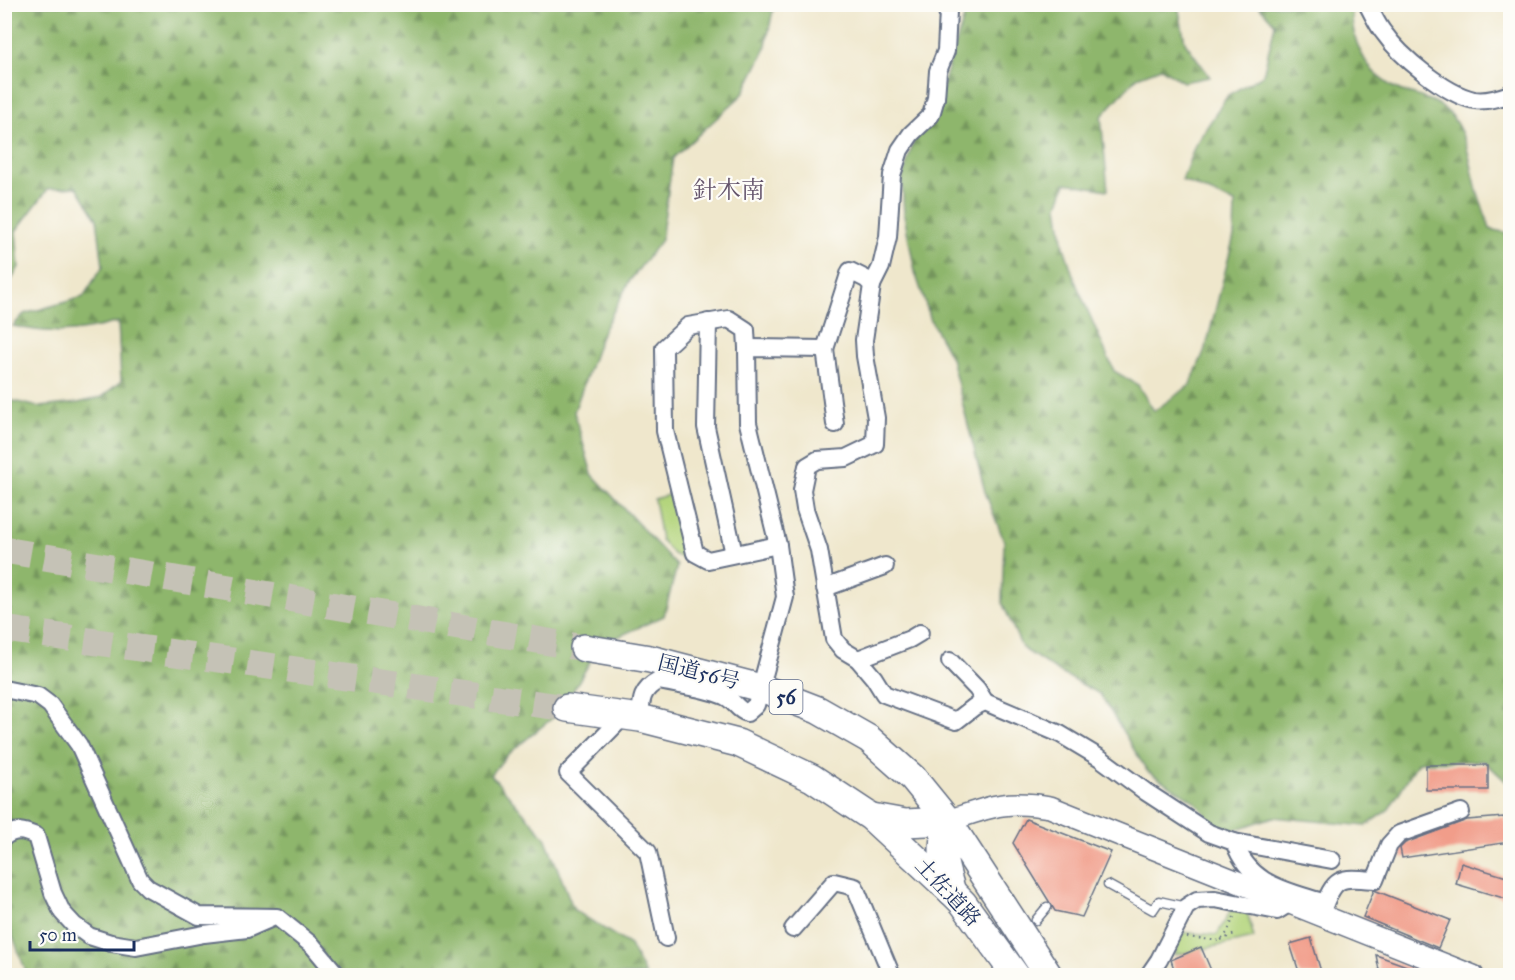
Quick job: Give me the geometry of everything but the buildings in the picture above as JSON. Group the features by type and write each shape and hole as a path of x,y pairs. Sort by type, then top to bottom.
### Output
{"highway":[{"name":"国道56号","path":"584,648 650,660 760,688 818,710 869,739 913,778 948,821"},
{"path":"567,708 632,717 738,743 812,778 871,816 905,823 948,821 941,842 943,864 952,892"},
{"name":"土佐道路","path":"871,816 963,903 1011,974"},
{"name":"土佐道路","path":"948,821 1049,975"}],"street":[{"path":"1367,4 1384,34 1412,63 1449,90 1474,100 1493,99 1510,94"},
{"path":"948,11 946,51 938,71 936,98 931,115 911,134 900,150 892,175 888,237 881,267 872,285 864,340 876,418 874,444 846,459 817,460 807,466 802,490 805,508 819,550 834,639 852,657 858,659 884,694 956,721 974,707 985,702"},
{"path":"835,424 825,349 850,271 866,279 872,285"},
{"path":"666,938 648,852 568,773 632,717 648,686 658,681 724,695 734,701 740,711 747,713 756,705 785,597 778,545 748,423 746,330 729,319 688,326 664,348 665,431 695,553 708,560 778,545"},
{"path":"708,322 706,427 734,554"},
{"path":"747,348 825,349"},
{"path":"825,588 885,566"},
{"path":"858,659 920,633"},
{"path":"950,661 977,689 985,702 1060,734 1100,758 1146,792 1209,833 1234,842 1332,860"},
{"path":"4,689 38,696 50,705 79,745 140,880 148,888 199,916 277,917 313,946 338,975"},
{"path":"948,821 1004,804 1024,802 1050,807 1290,903 1323,909"},
{"path":"1323,909 1335,884 1346,878 1374,880 1389,845 1399,834 1461,812"},
{"path":"4,837 10,832 23,830 36,837 53,893 62,912 89,936 111,943 136,947 204,934 247,929 277,917"},
{"path":"1234,842 1240,858 1253,874 1272,885 1473,975"},
{"path":"793,929 834,882 855,887 892,975"},
{"path":"1148,975 1159,960 1186,907 1197,900 1215,899 1277,911 1290,903"}],"lane":[{"path":"1108,885 1153,910 1159,901 1186,907"},
{"path":"1036,920 1047,907"}],"path":[{"path":"1220,941 1227,933 1240,904"},
{"path":"1172,935 1220,941 1237,933"}],"green space":[{"path":"976,4 1178,5 1185,42 1210,77 1183,82 1161,68 1137,77 1101,117 1108,190 1066,183 1058,206 1064,247 1075,281 1114,371 1138,385 1154,411 1190,385 1206,347 1234,236 1235,203 1182,180 1195,145 1228,95 1263,75 1275,24 1258,5 1352,5 1356,40 1373,71 1398,90 1436,103 1449,113 1464,140 1490,229 1507,233 1510,228 1510,785 1484,761 1418,762 1389,809 1366,826 1273,817 1223,834 1194,801 1147,771 1100,694 1059,672 1022,648 1002,602 1004,541 985,492 951,358 931,321 915,272 904,215 902,179 918,127 938,101 967,8"},
{"path":"5,5 774,5 765,50 743,94 673,158 661,240 629,282 602,333 574,412 592,474 677,566 664,616 600,645 561,711 506,756 491,775 545,837 574,910 630,945 645,975 27,975 7,920 4,918 5,399 39,407 78,403 102,397 121,381 118,322 91,329 53,332 13,326 24,314 83,297 103,266 97,219 77,187 48,189 16,231 19,267 5,291"},
{"path":"674,493 691,562 673,554 661,540 654,499"},
{"path":"1232,908 1247,911 1254,938 1175,955 1179,932 1217,935"}],"tunnel":[{"path":"4,550 584,648"},
{"path":"4,629 567,708"}],"district":[{"name":"針木南","path":"729,190"}]}
